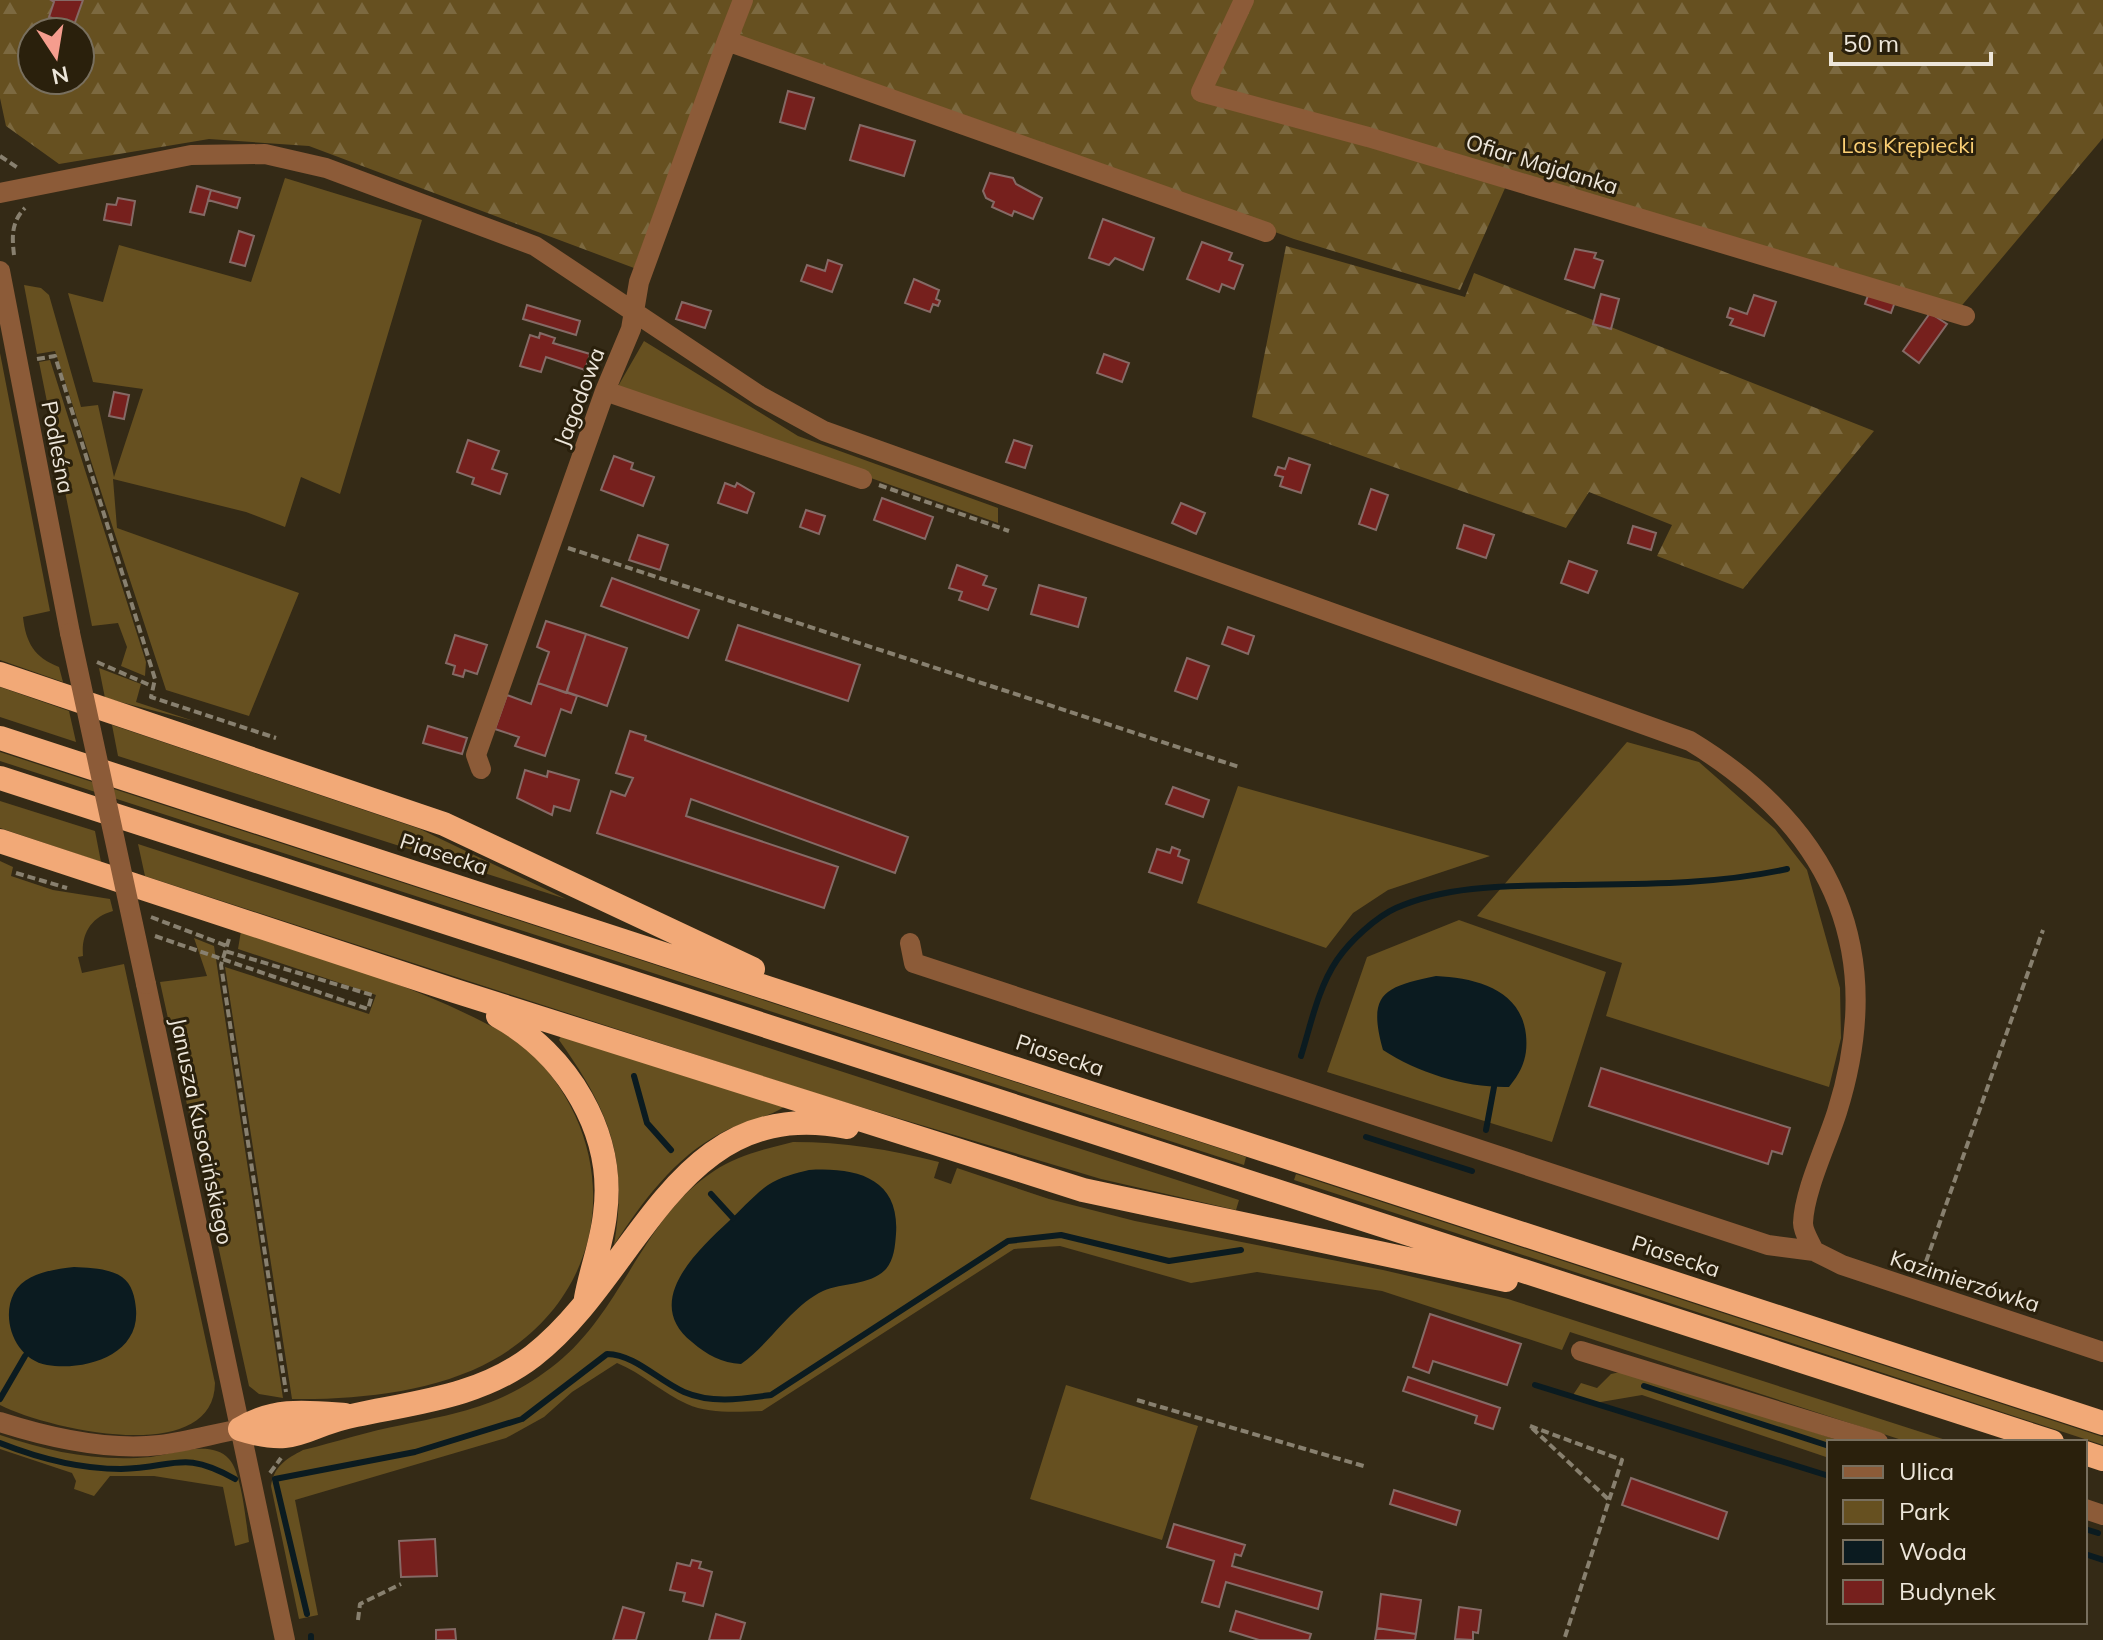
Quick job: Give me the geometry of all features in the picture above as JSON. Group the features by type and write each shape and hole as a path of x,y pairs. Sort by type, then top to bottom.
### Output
{"highway":[{"path":"0,674 444,824 605,897 830,1008"},
{"name":"Piasecka","path":"0,738 2103,1423"},
{"path":"0,778 2046,1440"},
{"path":"0,841 455,991 1097,1193 1439,1264 1676,1320"},
{"path":"455,991 523,1029 551,1055 585,1106 600,1149 607,1190 603,1227 586,1298"},
{"path":"240,1429 269,1438 290,1438 351,1415 426,1402 491,1381 551,1340 586,1298 612,1274 665,1196 703,1160 735,1140 764,1130 824,1122 940,1145"},
{"path":"240,1429 260,1416 288,1411 351,1415"}],"street":[{"name":"Jagodowa","path":"481,769 476,755 605,391 631,329 639,282 743,0"},
{"name":"Ofiar Majdanka","path":"1244,0 1201,92 1368,137 1965,316"},
{"path":"727,41 1266,232"},
{"path":"0,193 191,155 228,153 291,159 501,231 545,252 760,396 824,431 1690,741 1747,779 1788,818 1808,844 1839,907 1851,946 1857,986 1851,1058 1803,1226 1814,1251"},
{"name":"Podleśna","path":"0,271 70,633"},
{"path":"605,391 862,479"},
{"name":"Janusza Kusocińskiego","path":"70,633 285,1640"},
{"name":"Kazimierzówka","path":"910,943 914,963 1768,1245 1814,1251 1828,1260 2103,1352"},
{"path":"1581,1351 1871,1440"},
{"path":"0,1422 65,1439 130,1445 159,1445 240,1429"}],"path":[{"path":"0,156 12,166 25,171"},
{"path":"12,238 16,217 30,203"},
{"path":"33,359 55,356 155,679 151,697 276,738"},
{"path":"862,479 1009,531"},
{"path":"551,542 1239,767"},
{"path":"94,661 154,687"},
{"path":"149,916 226,948 372,995 368,1009 153,935"},
{"path":"1915,1290 2043,930"},
{"path":"221,965 288,1411"},
{"path":"1137,1400 1367,1467"},
{"path":"1564,1640 1622,1460 1530,1426 1609,1500"},
{"path":"268,1484 275,1464 292,1452 290,1438"},
{"path":"358,1620 360,1604 401,1584"}],"green space":[{"name":"Las Krępiecki","path":"0,0 2103,0 2103,138 1958,310 1509,179 1460,290 1294,239 722,30 634,268 309,146 209,139 59,164 6,126 0,98"},
{"path":"285,178 422,220 340,494 301,477 285,527 246,512 113,479 117,528 299,593 249,716 166,690 55,351 37,354 24,285 41,288 49,295 81,407 98,405 114,477 143,389 93,382 68,293 103,302 119,245 251,282"},
{"path":"1286,246 1465,297 1474,273 1874,431 1743,589 1657,556 1672,525 1589,492 1566,528 1252,417"},
{"path":"644,341 798,436 998,508 998,523 617,388"},
{"path":"0,353 50,611 23,617 24,626 37,654 59,667 63,682 0,660"},
{"path":"50,360 146,662 145,676 121,666 127,647 118,623 92,626 39,362"},
{"path":"99,668 141,684 136,702 194,721 105,698"},
{"path":"0,687 69,711 76,742 0,717"},
{"path":"112,725 420,829 566,899 118,756"},
{"path":"1627,742 1699,762 1775,829 1807,870 1840,988 1841,1038 1829,1087 1606,1016 1622,963 1477,916"},
{"path":"0,752 1246,1157 1244,1165 0,761"},
{"path":"1238,786 1490,856 1388,890 1353,913 1326,948 1197,903"},
{"path":"0,801 95,831 101,862 0,828"},
{"path":"138,844 1239,1200 1236,1210 1101,1179 811,1092 145,876"},
{"path":"0,861 13,867 11,876 53,890 110,899 113,911 93,922 86,934 83,956 78,957 82,973 124,964 215,1383 207,1409 188,1426 159,1434 125,1435 88,1431 53,1424 0,1405"},
{"path":"1459,920 1606,972 1552,1142 1327,1072 1367,957"},
{"path":"241,931 365,972 456,1009 518,1041 555,1081 578,1123 591,1166 593,1211 584,1254 564,1294 534,1330 493,1360 447,1380 396,1392 343,1398 292,1399 225,967 369,1014 376,995 238,949"},
{"path":"194,938 214,946 283,1398 259,1394 249,1386 160,982 207,976"},
{"path":"561,1036 784,1107 728,1129 689,1155 648,1197 614,1245 619,1186 611,1136 591,1089 559,1040"},
{"path":"793,1142 812,1142 902,1153 939,1162 934,1178 951,1184 957,1168 1049,1199 1135,1221 1383,1270 1508,1299 1946,1440 1902,1440 1570,1332 1562,1350 1382,1291 1257,1272 1191,1283 1060,1246 1014,1249 762,1411 724,1412 696,1407 617,1363 572,1392 544,1417 506,1438 295,1500 318,1615 299,1619 271,1486 282,1464 303,1450 484,1404 538,1377 580,1342 669,1213 690,1190 714,1171 752,1153"},
{"path":"1296,1174 2103,1437 2103,1445 1294,1180"},
{"path":"1625,1371 1838,1440 1827,1440 1827,1457 1642,1395 1589,1404 1571,1398 1581,1383 1597,1388 1611,1374"},
{"path":"1066,1385 1198,1426 1162,1540 1030,1499"},
{"path":"0,1435 56,1451 93,1457 151,1457 202,1449 221,1453 229,1459 237,1475 249,1542 235,1546 223,1487 154,1476 110,1476 94,1496 74,1489 76,1481 72,1473 0,1449"}],"water":[{"path":"1436,976 1481,983 1506,997 1515,1007 1522,1019 1526,1050 1521,1069 1509,1087 1443,1078 1383,1050 1377,1016 1384,996 1404,984"},
{"path":"809,1170 858,1174 883,1188 891,1200 895,1215 896,1239 891,1261 886,1269 872,1278 831,1288 811,1298 741,1364 715,1358 692,1342 678,1327 672,1311 673,1294 679,1278 702,1248 763,1189 773,1182"},
{"path":"74,1267 105,1270 125,1280 135,1300 135,1325 129,1338 107,1357 77,1365 36,1362 19,1347 10,1326 10,1304 14,1293 33,1277"}],"building":[{"path":"51,0 83,0 77,16 49,16 54,2"},
{"path":"788,91 814,98 805,129 780,122"},
{"path":"860,125 915,141 904,176 850,160"},
{"path":"990,173 1013,178 1016,184 1042,198 1033,219 1014,211 1012,216 992,207 994,202 986,198 983,191"},
{"path":"197,186 211,190 204,215 190,212"},
{"path":"211,190 240,198 237,208 208,200"},
{"path":"118,198 135,201 131,225 104,220 107,204 116,205"},
{"path":"1103,219 1154,238 1143,270 1115,258 1109,265 1089,258"},
{"path":"239,231 254,236 245,266 230,262"},
{"path":"1202,242 1232,253 1229,260 1243,265 1234,289 1222,284 1219,292 1187,279"},
{"path":"1575,249 1596,253 1594,258 1603,261 1594,288 1565,279"},
{"path":"828,260 842,265 832,292 801,281 807,265 825,271"},
{"path":"914,279 939,290 936,299 940,301 938,306 933,304 930,312 905,303"},
{"path":"1870,290 1896,299 1891,313 1865,304"},
{"path":"1601,294 1619,299 1611,329 1593,324"},
{"path":"1754,295 1776,302 1764,336 1730,325 1733,319 1727,317 1730,308 1747,314"},
{"path":"682,302 711,311 705,328 676,319"},
{"path":"527,305 580,321 576,335 523,319"},
{"path":"1930,313 1947,324 1919,363 1903,351"},
{"path":"540,333 555,338 553,343 590,354 585,370 546,357 541,372 520,366 530,335 539,338"},
{"path":"1104,354 1129,363 1122,382 1097,373"},
{"path":"114,392 129,395 124,419 109,416"},
{"path":"468,440 499,451 492,469 507,474 500,494 472,484 474,478 457,472"},
{"path":"1014,440 1032,446 1025,468 1006,462"},
{"path":"614,456 633,463 631,469 654,477 643,506 601,490"},
{"path":"1289,458 1310,465 1301,493 1280,486 1283,477 1275,475 1278,467 1285,469"},
{"path":"725,483 735,487 737,483 754,493 747,513 718,503"},
{"path":"1371,489 1388,495 1376,530 1359,524"},
{"path":"882,498 933,517 925,539 874,520"},
{"path":"1181,503 1205,513 1196,534 1172,523"},
{"path":"806,510 825,516 819,534 800,527"},
{"path":"1464,525 1494,535 1486,558 1457,548"},
{"path":"1633,526 1656,533 1651,550 1628,543"},
{"path":"638,535 668,545 660,570 629,560"},
{"path":"1569,561 1597,571 1588,593 1561,583"},
{"path":"957,565 987,576 983,585 996,589 988,610 959,600 962,592 949,588"},
{"path":"612,578 699,610 688,638 601,606"},
{"path":"1039,585 1086,598 1078,627 1031,614"},
{"path":"546,621 586,634 566,693 538,683 549,652 537,647"},
{"path":"738,625 860,665 848,701 726,660"},
{"path":"1228,627 1254,636 1248,654 1222,644"},
{"path":"586,634 627,648 607,706 567,692"},
{"path":"455,635 487,645 477,674 465,670 463,677 453,674 455,666 446,663"},
{"path":"1187,658 1209,666 1197,699 1175,691"},
{"path":"538,683 577,696 571,713 561,709 545,756 515,746 519,737 495,729 507,695 531,704"},
{"path":"428,726 467,738 462,754 423,743"},
{"path":"630,731 646,736 645,740 908,837 895,873 691,799 686,816 838,867 824,908 597,833 611,791 625,796 633,778 616,773"},
{"path":"525,770 547,777 548,771 579,780 570,811 554,806 552,815 517,798"},
{"path":"1173,787 1209,800 1203,817 1166,804"},
{"path":"1172,847 1180,850 1178,856 1189,860 1182,883 1149,872 1157,849 1170,853"},
{"path":"1601,1068 1790,1128 1782,1154 1772,1151 1768,1164 1589,1106"},
{"path":"1430,1314 1521,1344 1507,1385 1433,1361 1429,1373 1413,1367"},
{"path":"1408,1377 1500,1408 1493,1429 1475,1423 1477,1416 1403,1391"},
{"path":"1631,1478 1727,1512 1718,1539 1622,1505"},
{"path":"1394,1490 1460,1511 1456,1525 1390,1504"},
{"path":"1174,1524 1245,1545 1241,1556 1235,1554 1232,1566 1322,1592 1318,1609 1226,1582 1219,1607 1202,1602 1214,1561 1167,1547"},
{"path":"435,1539 437,1576 401,1577 399,1541"},
{"path":"692,1560 701,1562 699,1568 712,1572 703,1606 683,1601 685,1593 670,1590 677,1563 690,1566"},
{"path":"1381,1594 1421,1600 1416,1634 1377,1628"},
{"path":"623,1607 644,1613 636,1640 613,1640"},
{"path":"1459,1607 1481,1610 1478,1633 1473,1632 1473,1640 1455,1639"},
{"path":"1236,1611 1311,1634 1309,1640 1259,1640 1230,1631"},
{"path":"716,1614 745,1623 740,1640 709,1640"},
{"path":"1377,1628 1416,1634 1415,1640 1375,1640"},
{"path":"455,1629 456,1640 436,1640 436,1630"}],"waterway":[{"path":"1301,1056 1320,994 1337,960 1380,917 1416,900 1479,888 1676,883 1787,869"},
{"path":"634,1076 647,1123 671,1150"},
{"path":"1486,1130 1494,1087"},
{"path":"1366,1137 1472,1171"},
{"path":"711,1194 733,1218"},
{"path":"307,1614 275,1479 415,1452 522,1419 607,1354 627,1359 695,1396 727,1400 771,1395 1008,1241 1061,1235 1169,1261 1241,1250"},
{"path":"0,1399 25,1356"},
{"path":"1535,1385 1827,1475"},
{"path":"1644,1386 1827,1445"},
{"path":"0,1443 75,1465 121,1469 190,1462 235,1479"},
{"path":"2087,1530 2098,1533"},
{"path":"2087,1555 2103,1560"}]}
